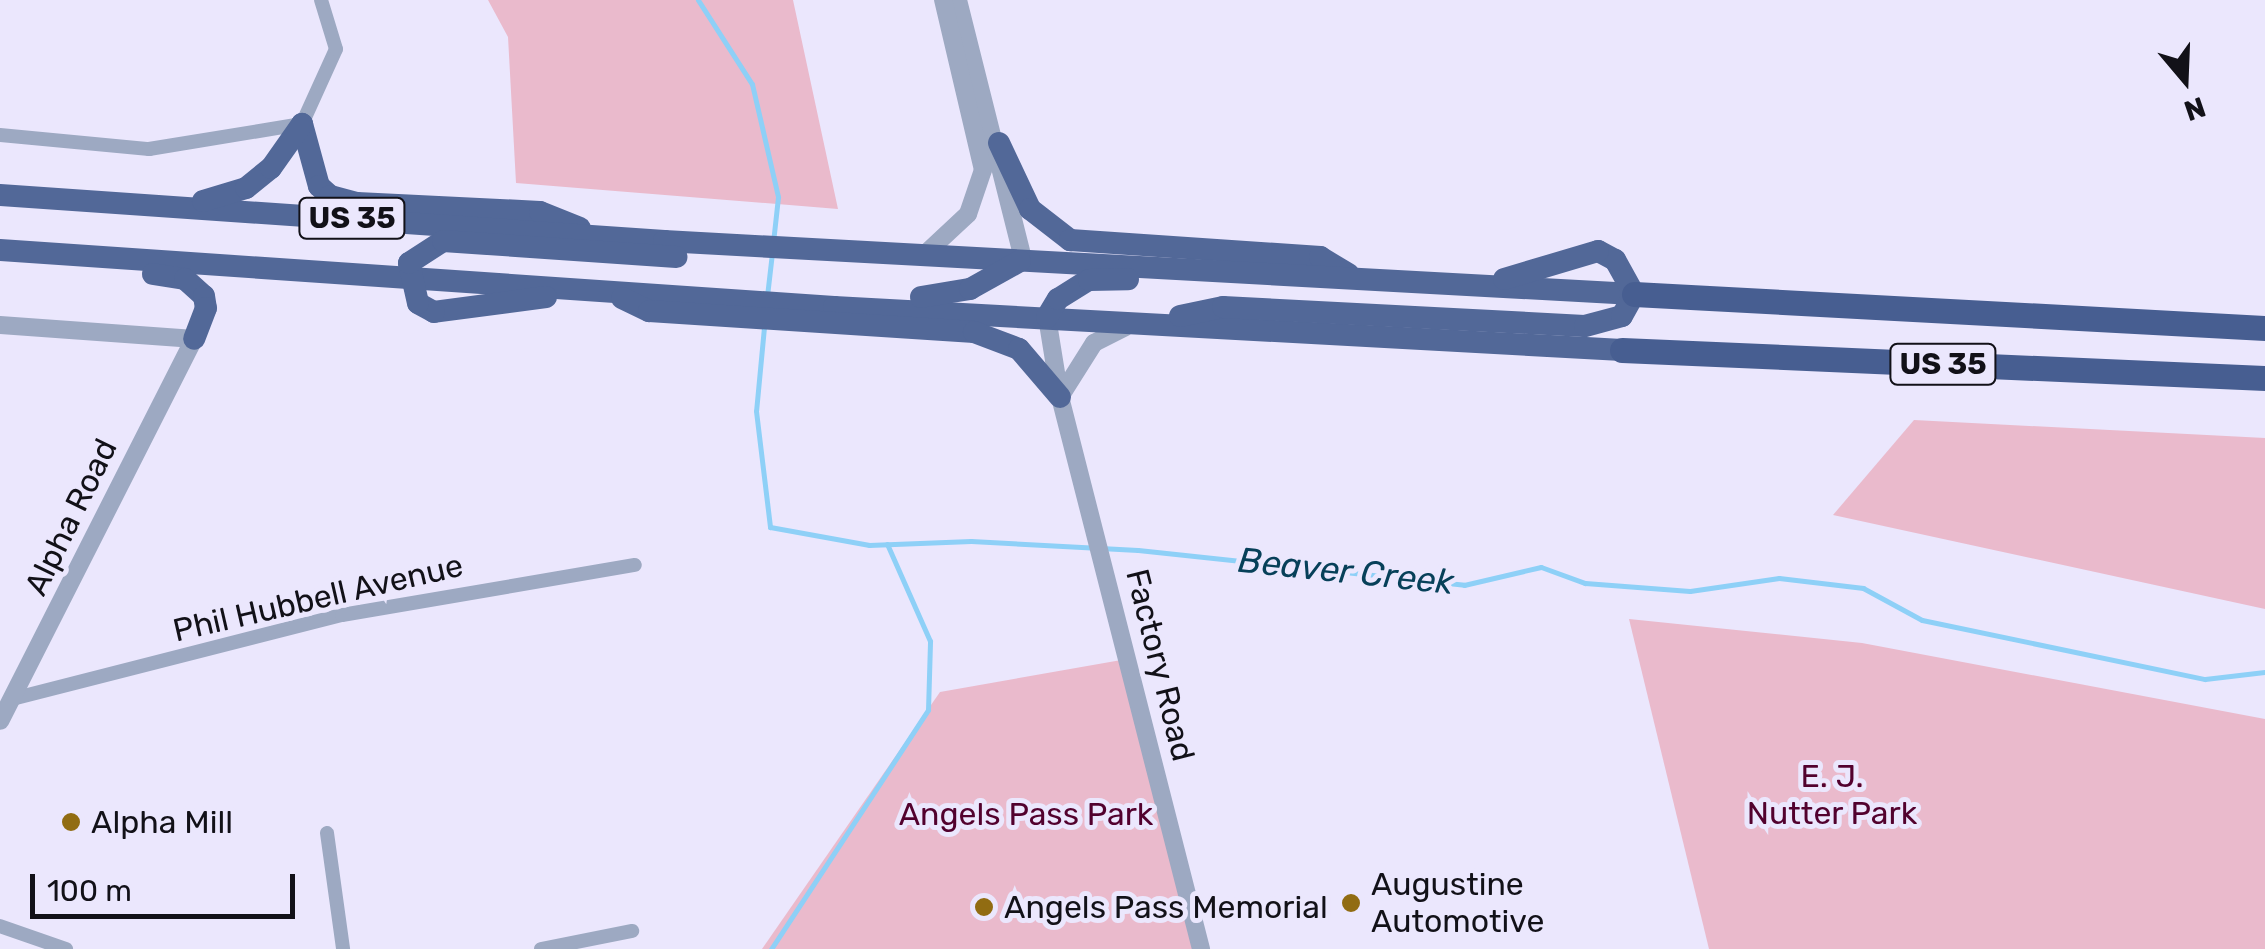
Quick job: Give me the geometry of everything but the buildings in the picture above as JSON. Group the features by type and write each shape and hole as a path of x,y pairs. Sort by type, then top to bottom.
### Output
{"highway":[{"path":"180,206 246,188 271,168 302,124"},
{"path":"302,124 319,186 330,196 357,204 540,212 602,236"},
{"path":"999,143 1030,209 1070,240 1320,256 1352,275"},
{"name":"US 35","path":"0,195 602,236 704,250 836,257 924,254 1352,275 2265,328"},
{"path":"610,292 434,312 418,302 408,275 420,251 443,241 704,250"},
{"name":"US 35","path":"0,250 408,275 704,300 1622,350 2265,378"},
{"path":"1148,322 1223,308 1585,326 1622,316 1634,294 1615,260 1598,252 1516,278 1474,283"},
{"path":"833,307 952,294 1024,259"},
{"path":"0,264 185,279 204,296 206,308 194,339"},
{"path":"1047,316 1071,288 1108,278 1536,300 1595,290"},
{"path":"833,307 999,339 1038,364 1060,397"}],"street":[{"path":"0,136 149,149 302,124 336,49 320,0"},
{"path":"924,254 968,214 983,170 943,0"},
{"path":"958,0 999,143 1024,259"},
{"name":"Factory Road","path":"1047,316 1060,397 1201,949"},
{"path":"1060,397 1094,343 1109,331 1148,322"},
{"path":"0,325 194,339"},
{"name":"Alpha Road","path":"0,721 16,698 194,339"},
{"name":"Phil Hubbell Avenue","path":"16,698 342,615 634,565"},
{"path":"327,833 343,949"},
{"path":"0,926 66,949"},
{"path":"541,949 632,930"}],"green space":[{"path":"488,0 793,0 838,209 516,183 508,37"},
{"path":"1914,420 2265,438 2265,609 1833,515"},
{"name":"E. J. Nutter Park","path":"1629,619 1862,643 2265,719 2265,949 1709,949"},
{"name":"Angels Pass Park","path":"1127,659 1201,949 762,949 940,692"}],"waterway":[{"name":"Beaver Creek","path":"698,0 752,84 778,197 773,242"},
{"name":"Beaver Creek","path":"767,296 772,253"},
{"name":"Beaver Creek","path":"764,327 756,411 770,527 869,545 971,541 1138,550 1464,585 1541,567 1585,583 1690,591 1779,578 1863,588 1922,620 2205,679 2265,672"},
{"name":"Beaver Creek","path":"771,949 928,710 930,641 887,544"}],"place":[{"name":"Alpha Mill","path":"71,822"},
{"name":"Augustine Automotive","path":"1351,903"},
{"name":"Angels Pass Memorial","path":"984,907"}]}
